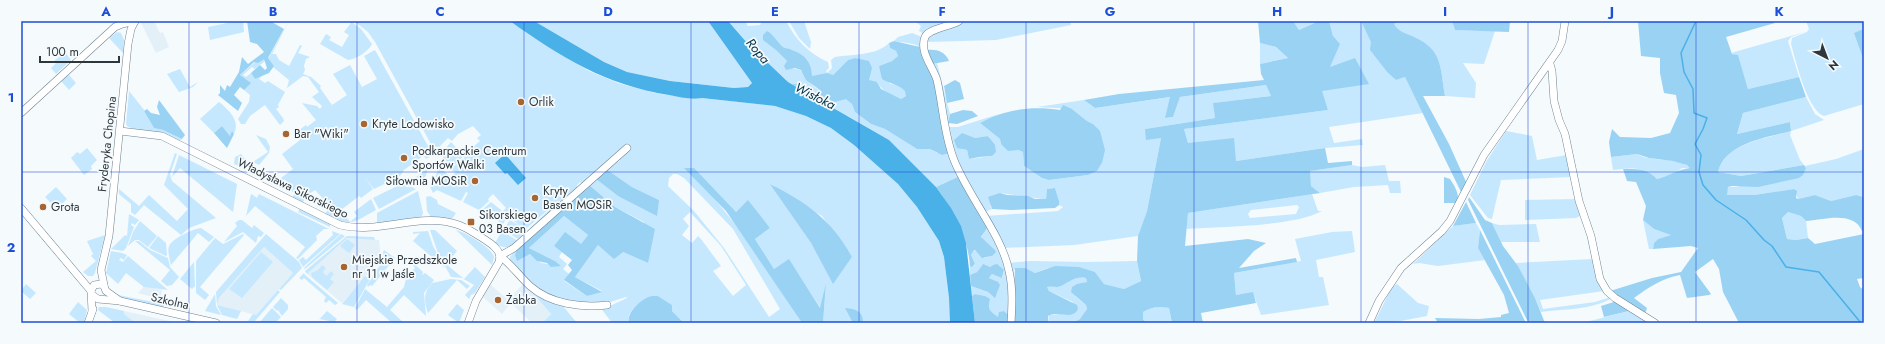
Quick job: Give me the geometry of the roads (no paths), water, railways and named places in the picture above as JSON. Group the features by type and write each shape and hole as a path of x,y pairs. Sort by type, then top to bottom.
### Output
{"street":[{"path":"21,113 115,27 135,21"},
{"name":"Fryderyka Chopina","path":"92,311 93,289 101,270 109,238 128,44 130,31 135,21"},
{"path":"959,21 929,33 924,38 923,48 936,79 948,141 955,162 1002,250 1009,270 1011,281 1011,323"},
{"path":"1369,323 1379,301 1401,268 1442,231 1450,221 1484,155 1550,64 1562,41 1565,21"},
{"path":"1550,64 1552,71 1554,101 1559,120 1566,134 1579,201 1591,236 1600,279 1607,291 1615,298 1655,323"},
{"name":"Władysława Sikorskiego","path":"120,131 162,136 340,225 360,229 432,221 450,222 464,227 497,248 500,256 515,268 529,285 539,292 570,303 593,306 607,305"},
{"path":"468,323 476,301 499,262 500,256 514,248 627,148"},
{"path":"21,208 93,289 105,288 120,301"},
{"path":"88,323 92,311 101,298 105,288 101,270"},
{"name":"Szkolna","path":"93,289 101,298 216,323"}],"waterway":[{"path":"1696,21 1681,53 1684,72 1693,89 1694,113 1707,118 1695,144 1701,155 1699,172 1703,185 1716,200 1746,220 1764,240 1772,246 1786,267 1819,272 1861,323"}],"place":[{"name":"Orlik","path":"521,102"},
{"name":"Kryte Lodowisko","path":"364,124"},
{"name":"Bar \"Wiki\"","path":"286,134"},
{"name":"Podkarpackie Centrum Sportów Walki","path":"404,158"},
{"name":"Siłownia MOSiR","path":"475,181"},
{"name":"Kryty Basen MOSiR","path":"535,198"},
{"name":"Grota","path":"43,207"},
{"name":"Sikorskiego 03 Basen","path":"471,222"},
{"name":"Miejskie Przedszkole nr 11 w Jaśle","path":"344,267"},
{"name":"Żabka","path":"498,300"}],"water label":[{"name":"Ropa","path":"758,51"},
{"name":"Wisłoka","path":"815,96"}]}
